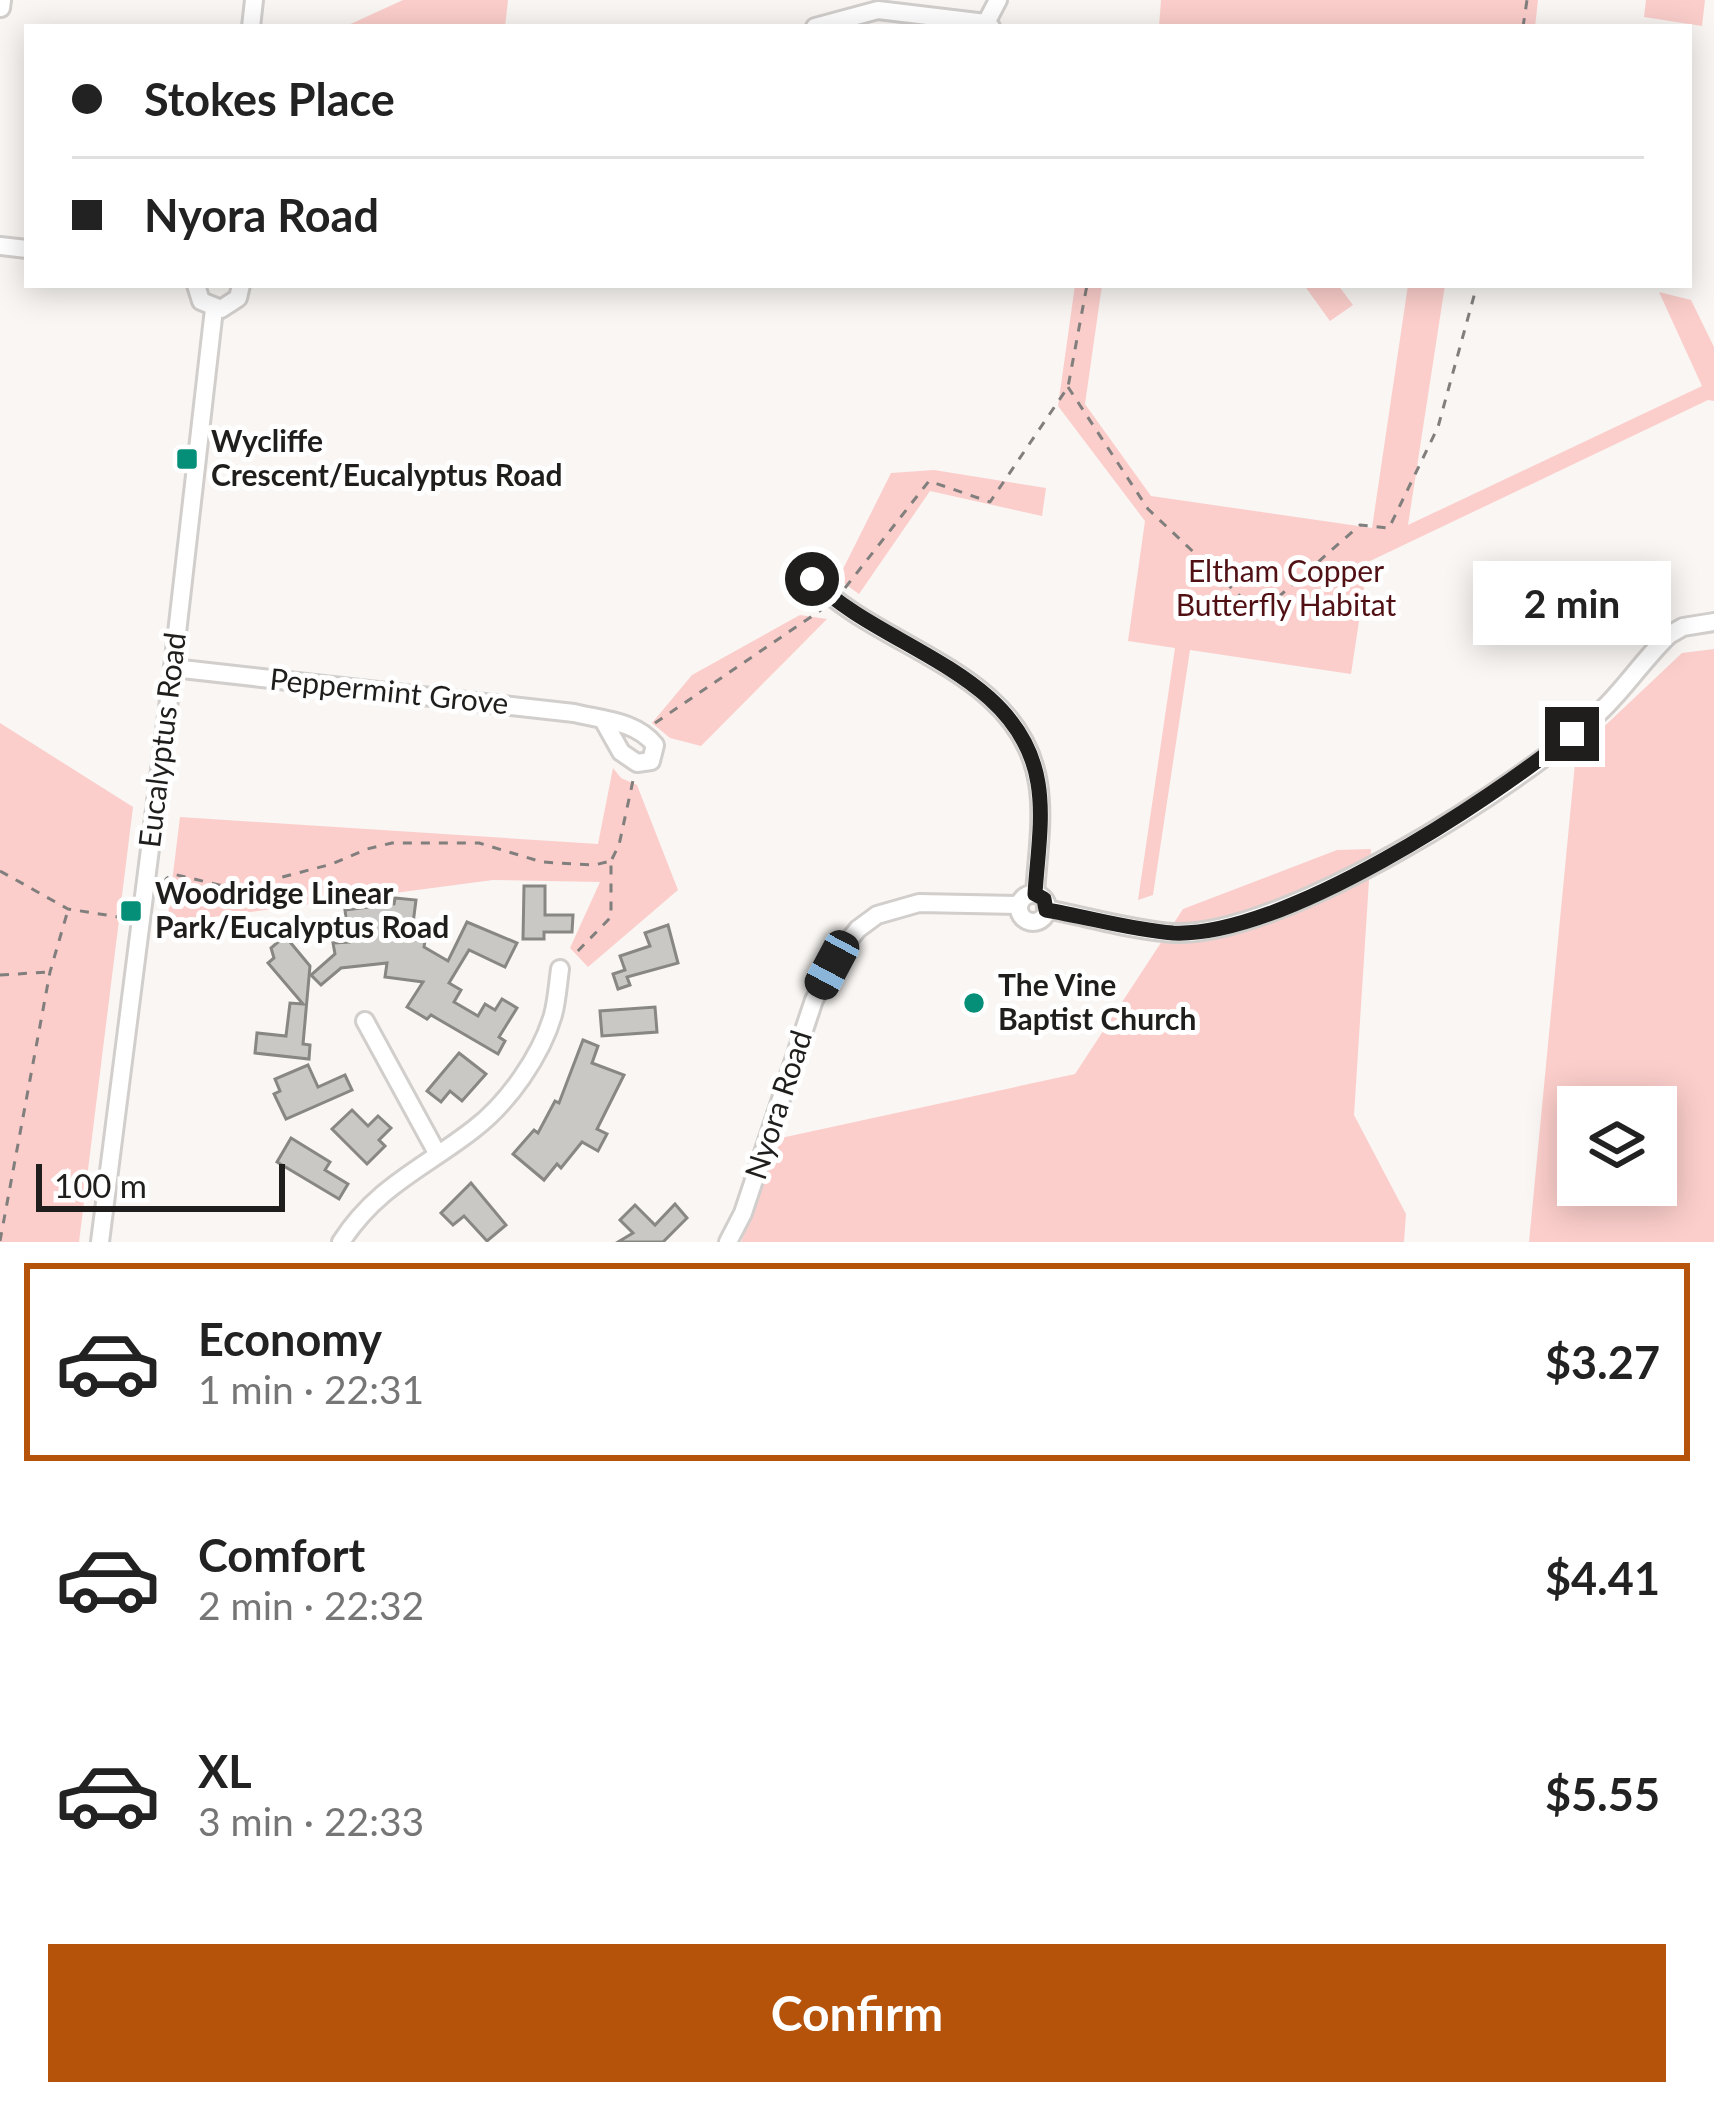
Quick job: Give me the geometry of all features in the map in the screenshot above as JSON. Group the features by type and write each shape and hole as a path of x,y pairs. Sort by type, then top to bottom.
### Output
{"street":[{"path":"825,24 878,10 982,24"},
{"path":"197,288 201,301 214,309 233,304 240,288"},
{"name":"Eucalyptus Road","path":"100,1242 214,309"},
{"path":"812,579 834,602 967,679 1006,715 1038,781 1041,902 1174,933 1214,929 1328,890 1403,850 1544,757 1601,711 1669,635 1683,627 1714,622"},
{"name":"Peppermint Grove","path":"173,668 574,712 643,730"},
{"path":"603,720 621,752 637,763 652,760 655,746 643,730"},
{"name":"Nyora Road","path":"728,1242 743,1213 814,1000 843,946 877,915 899,906 937,902 1019,905 1020,914 1030,922 1043,917 1041,902"},
{"path":"341,1242 371,1202 476,1127 530,1064 553,1015 560,969"},
{"path":"365,1021 437,1153"}],"path":[{"path":"643,730 834,602 929,481 990,502 1068,387 1086,288"},
{"path":"1068,387 1148,509 1259,614 1360,525 1389,529 1438,428 1476,288"},
{"path":"560,969 611,917 611,861 619,845 637,763"},
{"path":"0,871 68,909 160,920 165,883 173,874 248,886 392,843 479,843 542,862 594,866 611,861"},
{"path":"0,1240 50,972 68,909"},
{"path":"0,974 50,972"}],"green space":[{"path":"403,0 508,0 505,24 351,24"},
{"path":"1161,0 1538,0 1535,24 1159,24"},
{"path":"1646,0 1705,0 1702,26 1644,17"},
{"name":"Eltham Copper Butterfly Habitat","path":"1075,288 1102,288 1085,404 1151,496 1372,528 1408,288 1445,288 1408,525 1702,386 1659,292 1691,300 1714,347 1714,401 1368,562 1351,674 1190,650 1153,895 1138,900 1175,648 1128,641 1145,521 1058,406"},
{"path":"1306,288 1340,288 1353,305 1330,321"},
{"path":"934,470 1046,488 1042,516 930,491 859,594 838,579 891,473"},
{"path":"800,615 827,619 701,746 670,738 652,723 692,675"},
{"path":"1714,649 1714,1242 1529,1242 1576,753 1682,653"},
{"path":"0,723 133,807 79,1242 0,1242"},
{"path":"613,768 637,785 678,890 588,967 570,948 600,882 493,880 167,923 180,817 598,844"},
{"path":"1371,849 1354,1115 1406,1214 1404,1242 741,1242 781,1138 1075,1074 1183,909 1337,850"}],"building":[{"path":"524,886 545,886 545,915 573,915 572,932 544,932 544,939 523,939"},
{"path":"395,898 416,900 411,939 425,941 424,947 448,961 467,922 517,943 505,967 469,950 449,983 461,990 454,1002 478,1016 485,1004 495,1010 502,999 517,1008 499,1037 505,1041 498,1054 431,1015 427,1019 407,1007 423,982 385,977 387,963 341,968 321,985 311,975 335,954 333,943 349,942 345,910 394,904"},
{"path":"668,925 678,963 627,977 630,985 618,989 613,974 625,970 620,956 650,946 645,933"},
{"path":"285,936 310,966 303,1044 310,1045 309,1059 255,1053 257,1033 286,1036 290,1003 303,1004 268,963 274,958 271,948"},
{"path":"655,1007 657,1032 602,1036 600,1011"},
{"path":"583,1040 598,1046 592,1063 624,1075 597,1129 607,1134 598,1151 582,1142 544,1180 513,1154 534,1130 538,1133 555,1101 559,1103"},
{"path":"459,1053 486,1074 462,1101 450,1091 441,1102 427,1091"},
{"path":"308,1065 318,1087 345,1075 352,1090 286,1119 274,1094 280,1091 275,1079"},
{"path":"352,1110 368,1126 378,1116 391,1128 379,1140 385,1146 367,1164 332,1129"},
{"path":"291,1138 330,1162 325,1170 348,1184 339,1199 277,1162"},
{"path":"471,1183 506,1225 487,1241 464,1216 453,1225 441,1213"},
{"path":"675,1204 687,1218 663,1242 618,1242 633,1233 620,1220 635,1205 655,1225"}],"place":[{"name":"Wycliffe Crescent/Eucalyptus Road","path":"187,459"},
{"name":"Woodridge Linear Park/Eucalyptus Road","path":"131,911"},
{"name":"The Vine Baptist Church","path":"974,1003"}],"route":[{"path":"812,579 834,602 967,679 1006,715 1038,781 1035,894 1044,899 1046,910 1174,933 1214,929 1250,918 1328,890 1403,850 1572,734"}]}
